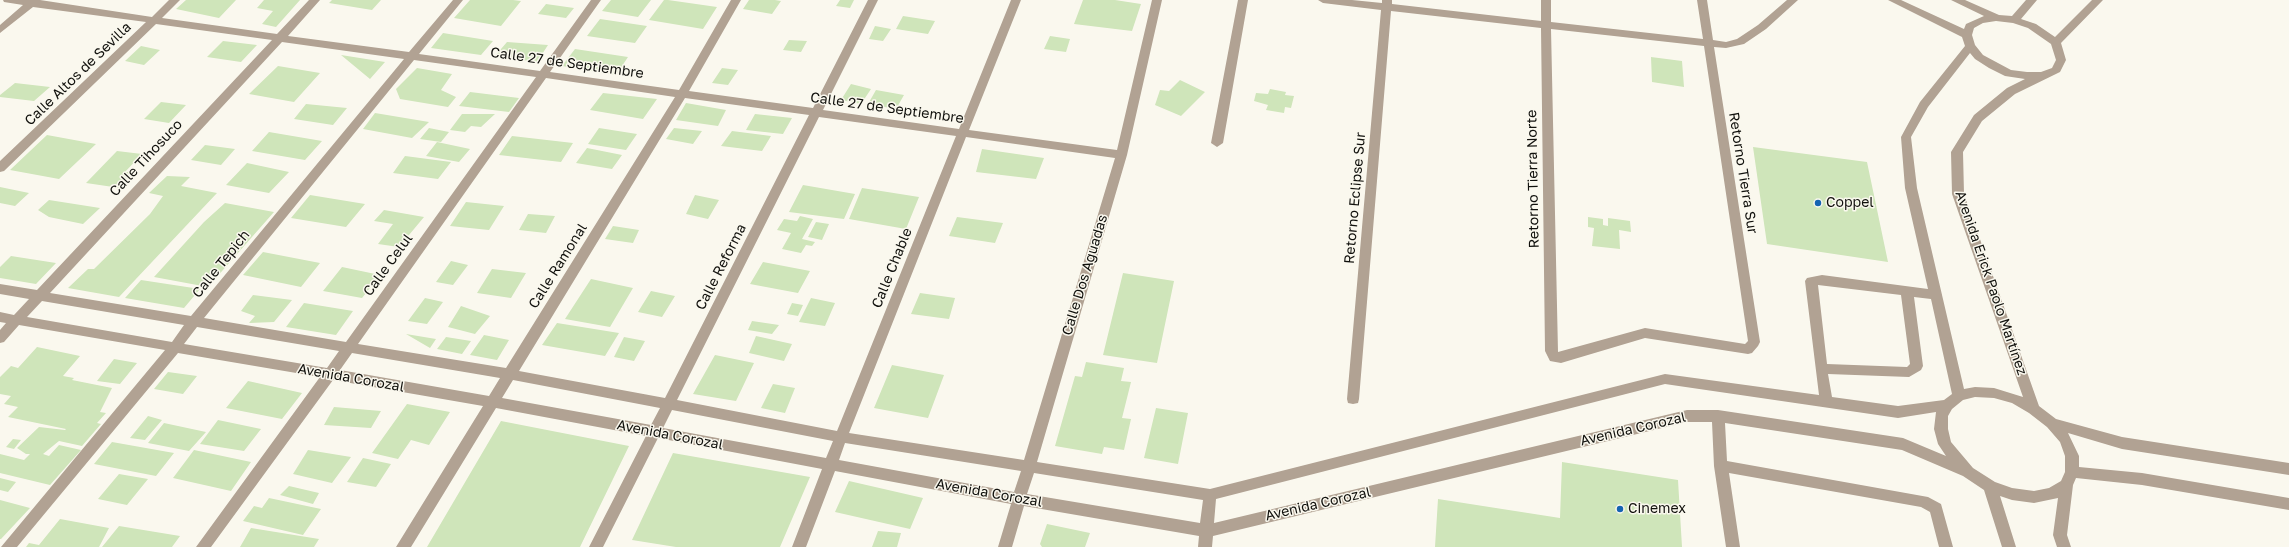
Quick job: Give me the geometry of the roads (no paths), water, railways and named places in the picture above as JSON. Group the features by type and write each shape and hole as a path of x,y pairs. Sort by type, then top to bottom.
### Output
{"street":[{"name":"Calle 27 de Septiembre","path":"8,0 33,2 280,38 1121,155"},
{"name":"Calle Altos de Sevilla","path":"0,168 175,0"},
{"name":"Calle Tihosuco","path":"0,338 315,0"},
{"name":"Calle Tepich","path":"8,547 175,347 194,321 458,0"},
{"name":"Calle Celul","path":"203,547 330,374 348,346 596,0"},
{"name":"Calle Ramonal","path":"403,547 682,94 736,0"},
{"name":"Calle Reforma","path":"596,547 873,0"},
{"name":"Calle Chable","path":"799,547 831,465 840,437 1016,0"},
{"name":"Calle Dos Aguadas","path":"1005,547 1028,465 1121,155 1157,0"},
{"path":"1217,143 1243,0"},
{"path":"1323,0 1387,4 1546,25 1726,45 1740,42 1762,27 1793,0"},
{"name":"Retorno Tierra Norte","path":"1546,0 1551,351 1554,357 1561,358 1645,333 1748,349"},
{"name":"Retorno Tierra Sur","path":"1702,0 1754,342 1748,349"},
{"path":"1893,0 1967,35"},
{"path":"1956,0 1996,18"},
{"path":"2014,20 2032,0"},
{"path":"2042,75 2021,75 1993,66 1979,57 1970,46 1967,35 1970,26 1981,20 1996,18 2014,20 2032,26 2056,42 2098,0"},
{"path":"0,30 33,2"},
{"name":"Retorno Eclipse Sur","path":"1354,399 1387,4"},
{"name":"Avenida Erick Paolo Martínez","path":"2034,409 1958,194 1957,152 1978,118 2011,91 2042,75 2056,70 2061,60 2056,42"},
{"path":"1959,396 1912,188 1906,138 1924,105 1970,46"},
{"path":"1826,402 1812,281 1822,280 1937,295"},
{"name":"Avenida Corozal","path":"0,289 509,374 668,406 840,437 1028,465 1210,495 1665,379 1898,412 1947,405"},
{"path":"1821,369 1909,372 1917,366 1907,291"},
{"name":"Avenida Corozal","path":"0,317 493,402 1018,499 1208,531 1687,416 1718,416 1903,444 1968,472"},
{"path":"2064,547 2060,535 2066,485 2072,472 2072,456 2065,439 2052,423 2034,409 2015,399 1994,393 1975,392 1959,396 1947,405 1941,416 1941,429 1946,444 1955,458 1968,472 1990,486 2012,494 2034,497 2052,494 2066,485"},
{"path":"1718,416 1721,466 1733,547"},
{"path":"2052,423 2122,443 2289,469"},
{"path":"1721,466 1923,501 1936,508 1946,547"},
{"path":"2072,472 2142,479 2289,504"},
{"path":"1990,486 2009,547"},
{"path":"1205,547 1208,531 1210,495"}],"place":[{"name":"Coppel","path":"1818,203"},
{"name":"Cinemex","path":"1620,509"}]}
